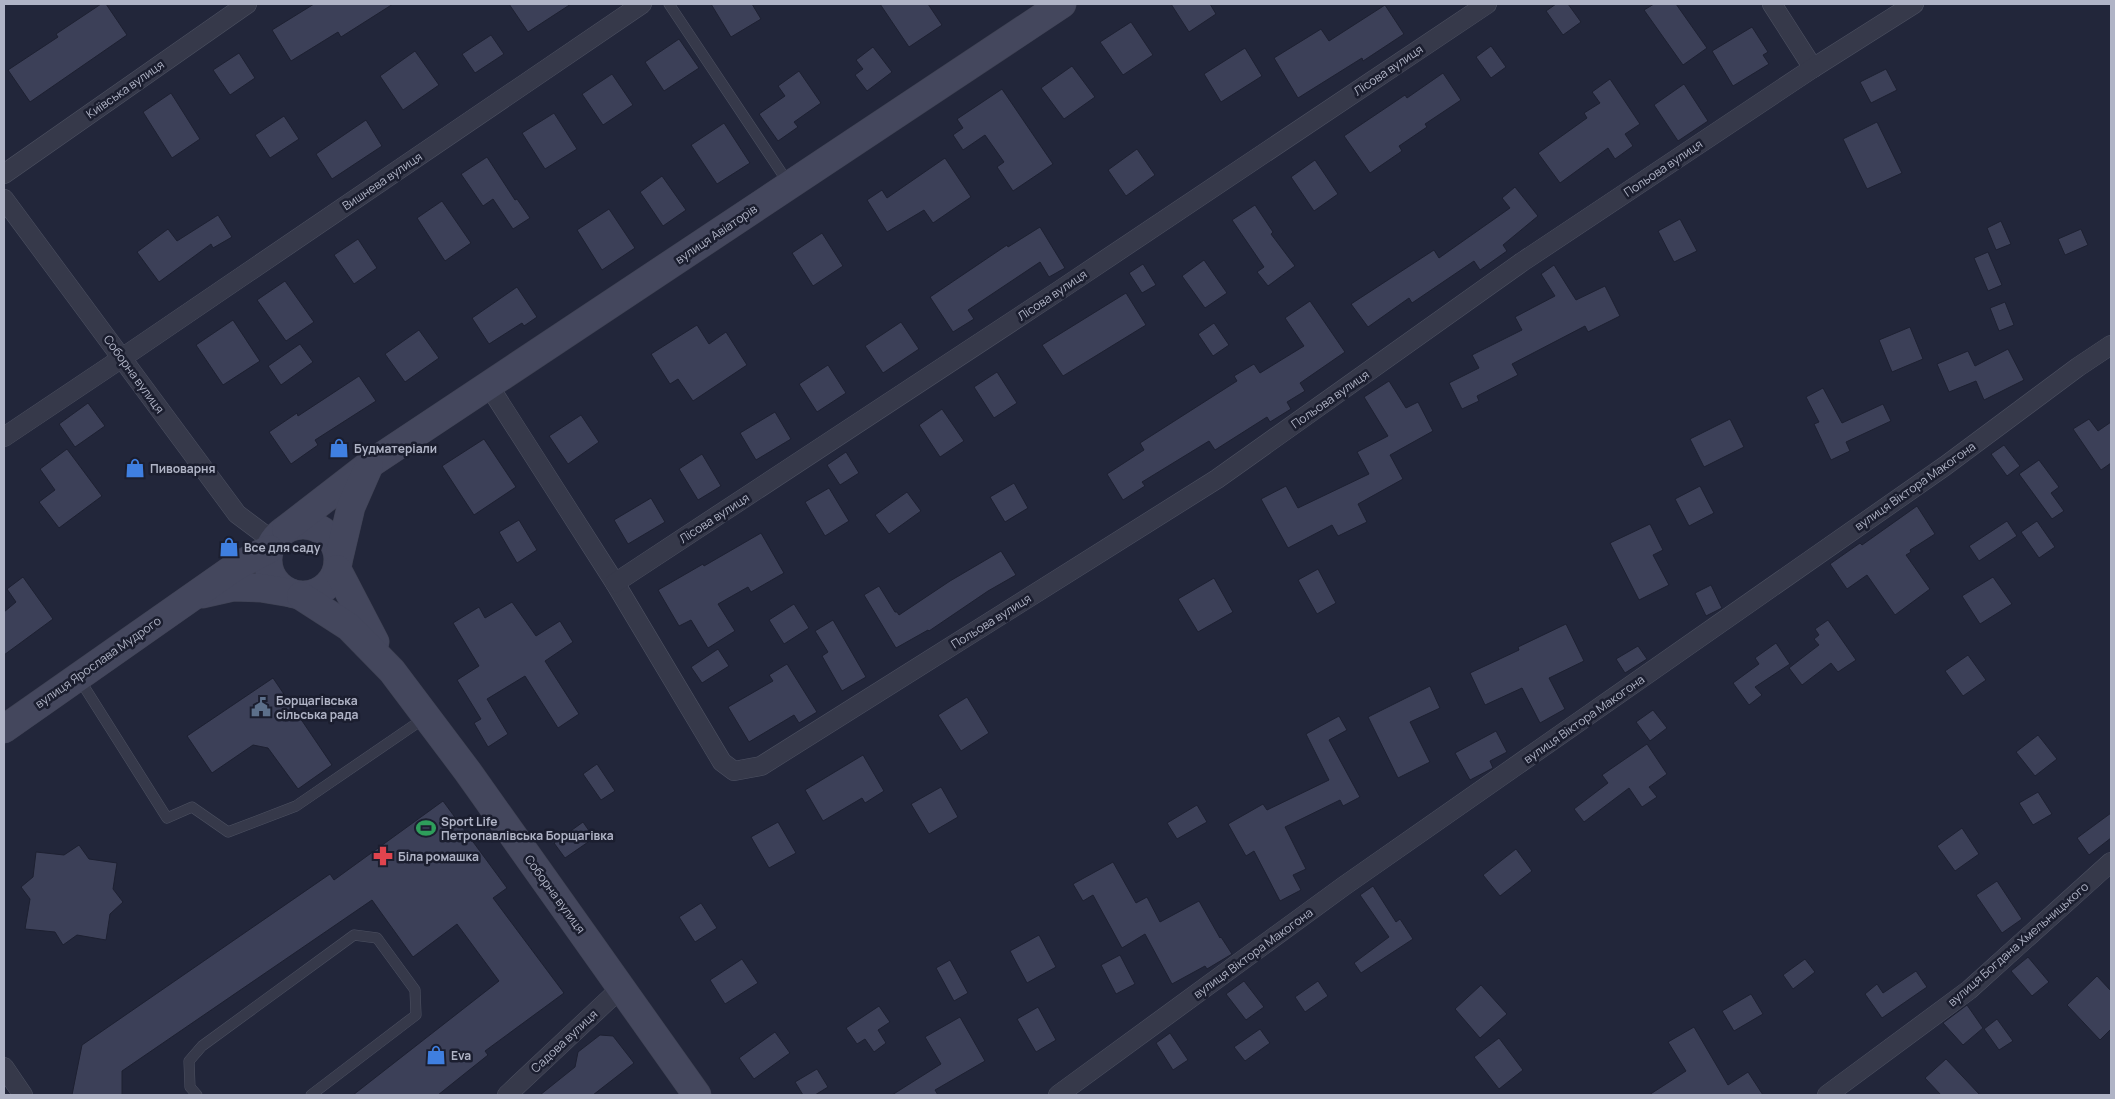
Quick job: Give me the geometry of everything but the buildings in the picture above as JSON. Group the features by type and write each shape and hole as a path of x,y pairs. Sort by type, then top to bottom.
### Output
{"main road":[{"name":"вулиця Авіаторів","path":"276,540 370,464 1062,4"},
{"path":"338,566 337,551 333,541 317,527 296,525 276,540 268,560 274,581 282,588 296,595 320,591 328,586 334,578 338,566 352,507 370,464"},
{"name":"вулиця Ярослава Мудрого","path":"4,729 276,540"},
{"name":"Соборна вулиця","path":"338,566 360,614 392,671"},
{"name":"вулиця Ярослава Мудрого","path":"193,596 233,587 261,588 296,595"},
{"name":"Соборна вулиця","path":"296,595 349,627 392,671 427,716 622,987 697,1095"}],"street":[{"name":"Київська вулиця","path":"4,174 247,4"},
{"name":"Вишнева вулиця","path":"4,437 642,4"},
{"name":"Лісова вулиця","path":"615,583 1052,296 1487,4"},
{"path":"1772,4 1813,68"},
{"name":"Польова вулиця","path":"615,583 722,762 734,770 761,766 1217,479 1522,262 1813,68 1914,4"},
{"name":"Соборна вулиця","path":"4,199 237,514 276,540"},
{"name":"вулиця Віктора Макогона","path":"1058,1095 1344,886 1945,466 2078,367 2111,345"},
{"path":"489,386 615,583"},
{"name":"вулиця Богдана Хмельницького","path":"1826,1095 1968,990 2111,862"},
{"name":"Садова вулиця","path":"507,1095 622,987"},
{"path":"4,1067 23,1095"}],"lane":[{"path":"669,4 789,185"},
{"path":"78,677 167,818 192,807 228,832 296,806 427,716"},
{"path":"196,1095 190,1087 189,1061 202,1046 354,935 377,938 415,990 416,1015 311,1095"}],"place":[{"name":"Будматеріали","path":"339,448"},
{"name":"Пивоварня","path":"135,468"},
{"name":"Все для саду","path":"229,547"},
{"name":"Борщагівська сільська рада","path":"261,707"},
{"name":"Sport Life Петропавлівська Борщагівка","path":"426,828"},
{"name":"Біла ромашка","path":"383,856"},
{"name":"Eva","path":"436,1055"}]}
